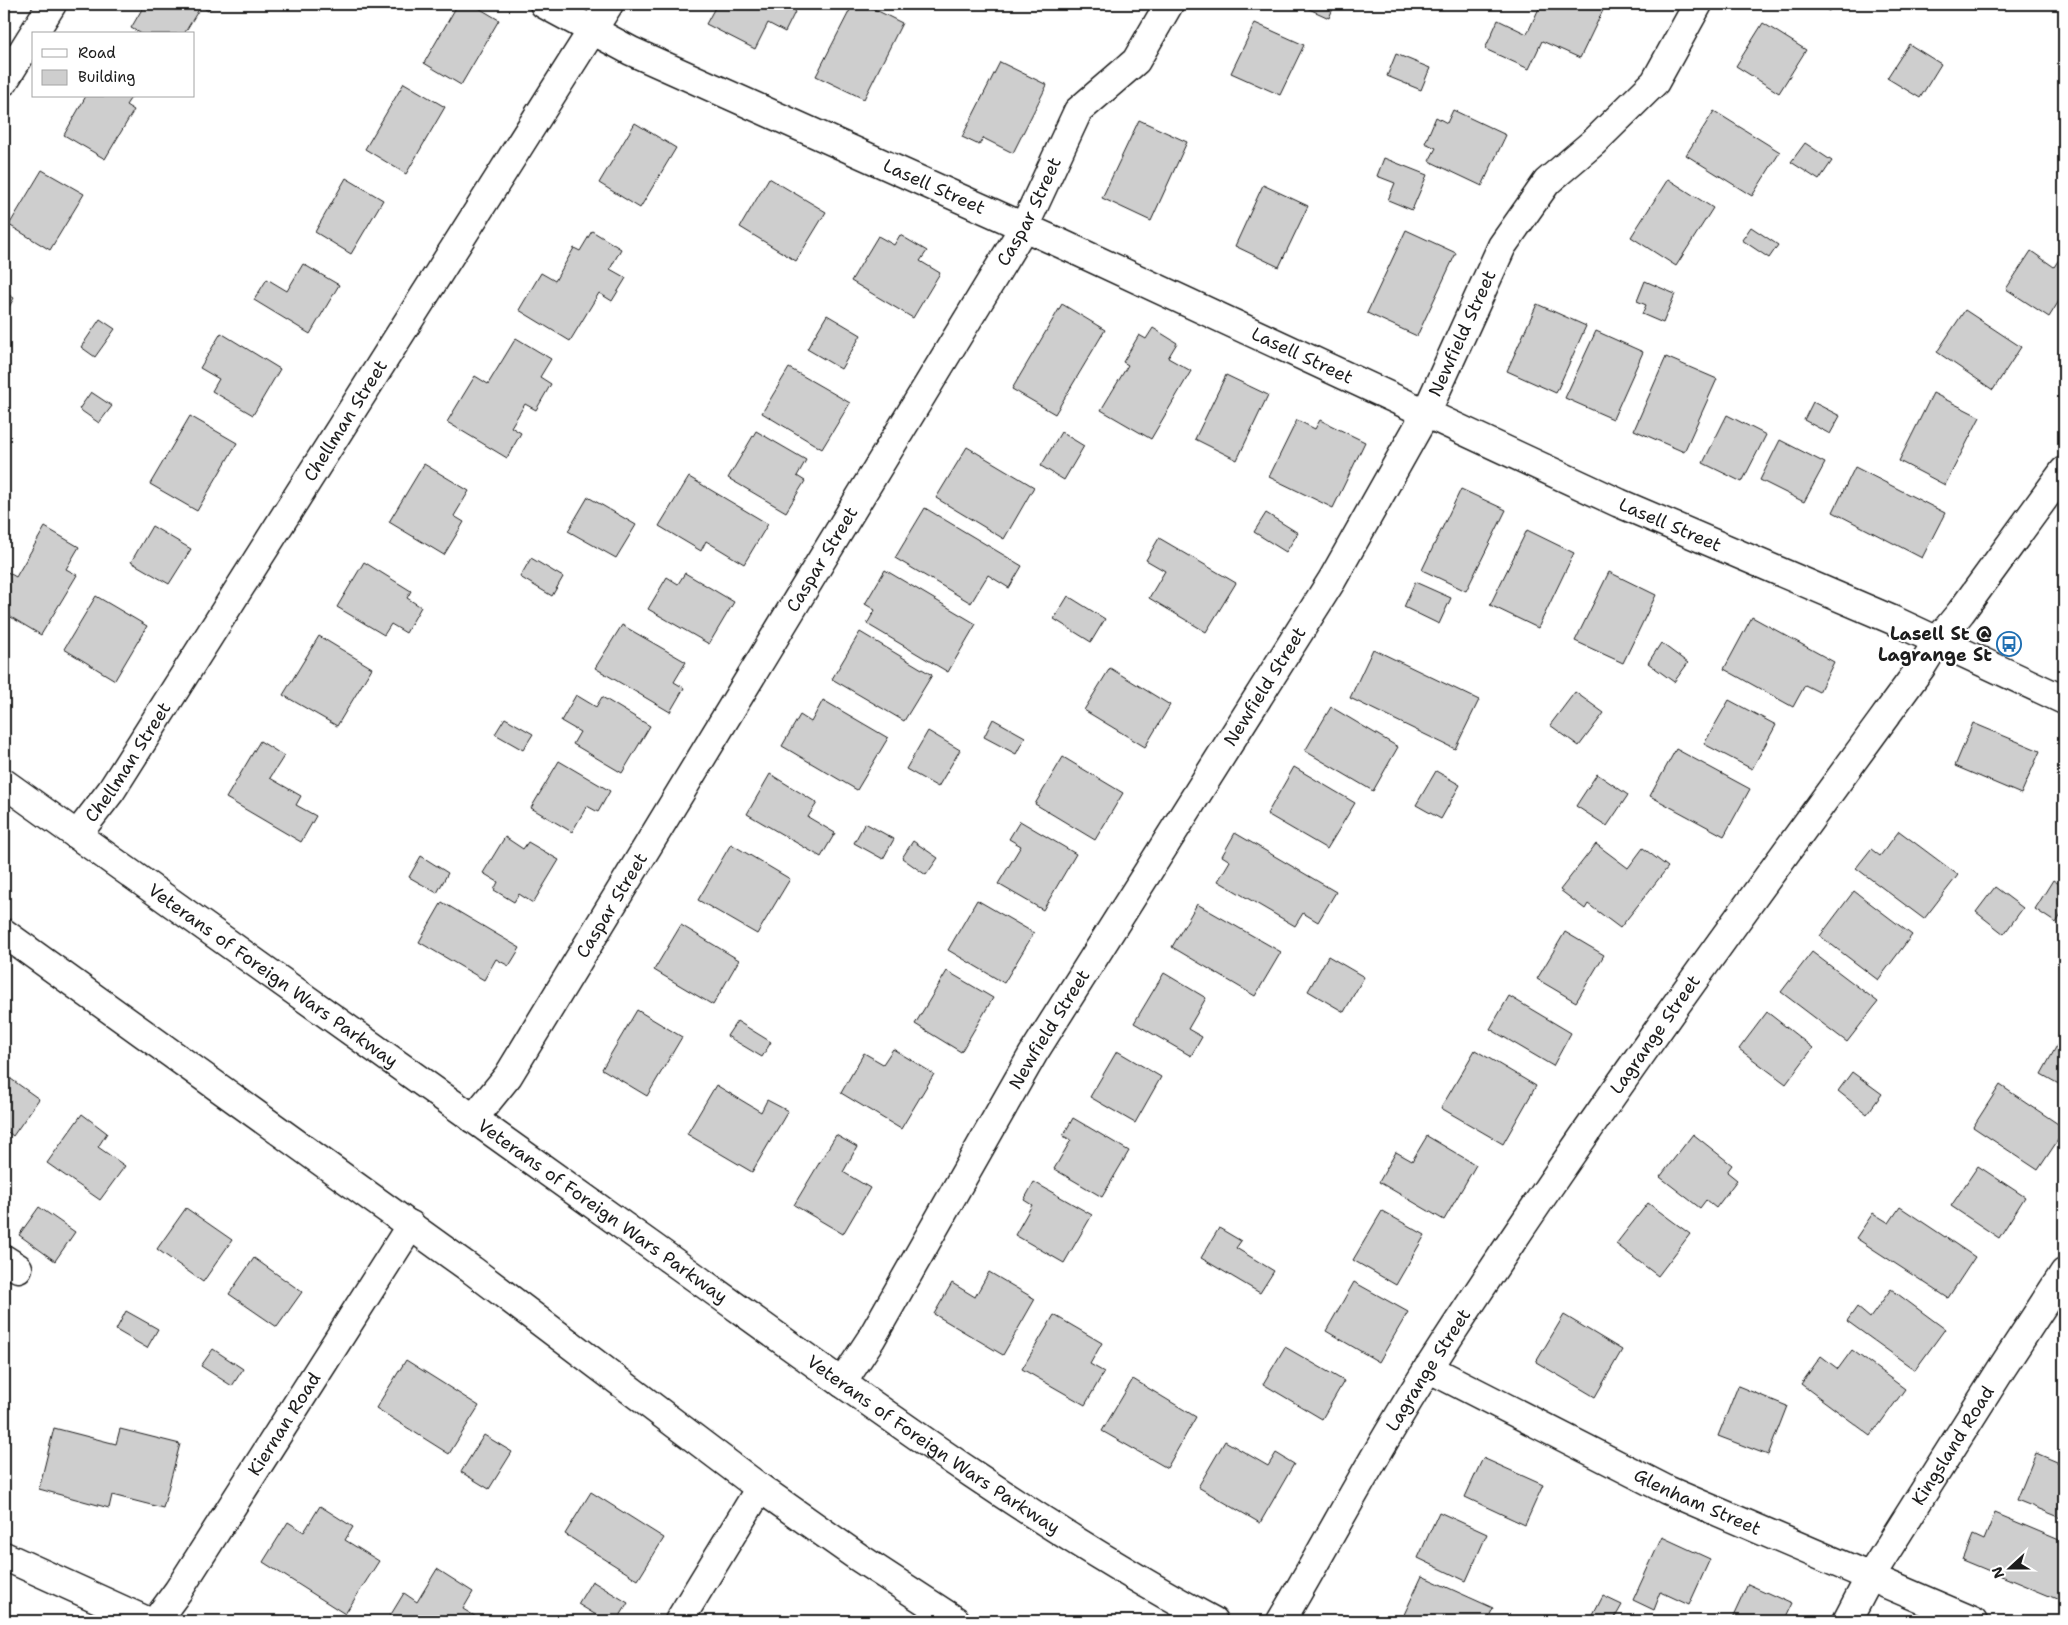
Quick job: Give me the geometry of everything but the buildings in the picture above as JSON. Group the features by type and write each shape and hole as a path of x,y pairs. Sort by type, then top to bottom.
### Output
{"main road":[{"path":"35,32 52,4"},
{"name":"Lasell Street","path":"544,4 631,51 1024,227 1619,503 1938,640 2064,700"},
{"name":"Chellman Street","path":"77,835 111,792 609,4"},
{"name":"Caspar Street","path":"473,1119 508,1076 1024,227 1078,111 1136,61 1169,4"},
{"name":"Newfield Street","path":"842,1383 871,1339 1034,1054 1332,580 1426,413 1502,246 1547,182 1594,142 1656,82 1698,4"},
{"path":"4,81 32,36"},
{"name":"Lagrange Street","path":"1281,1621 1428,1368 1593,1123 1802,830 1922,666 1938,640 1961,612 2064,471"},
{"name":"Veterans of Foreign Wars Parkway","path":"4,783 965,1469 1055,1528 1166,1596 1213,1621"},
{"path":"4,933 411,1225 760,1488 858,1557 956,1621"},
{"name":"Kiernan Road","path":"156,1621 178,1591 411,1225"},
{"name":"Kingsland Road","path":"1847,1621 1870,1577 2064,1273"},
{"name":"Glenham Street","path":"1428,1368 1667,1490 1973,1621"},
{"path":"679,1621 760,1488"},
{"path":"4,1556 147,1621"}],"place":[{"name":"Lasell St @ Lagrange St","path":"2009,644"}]}
